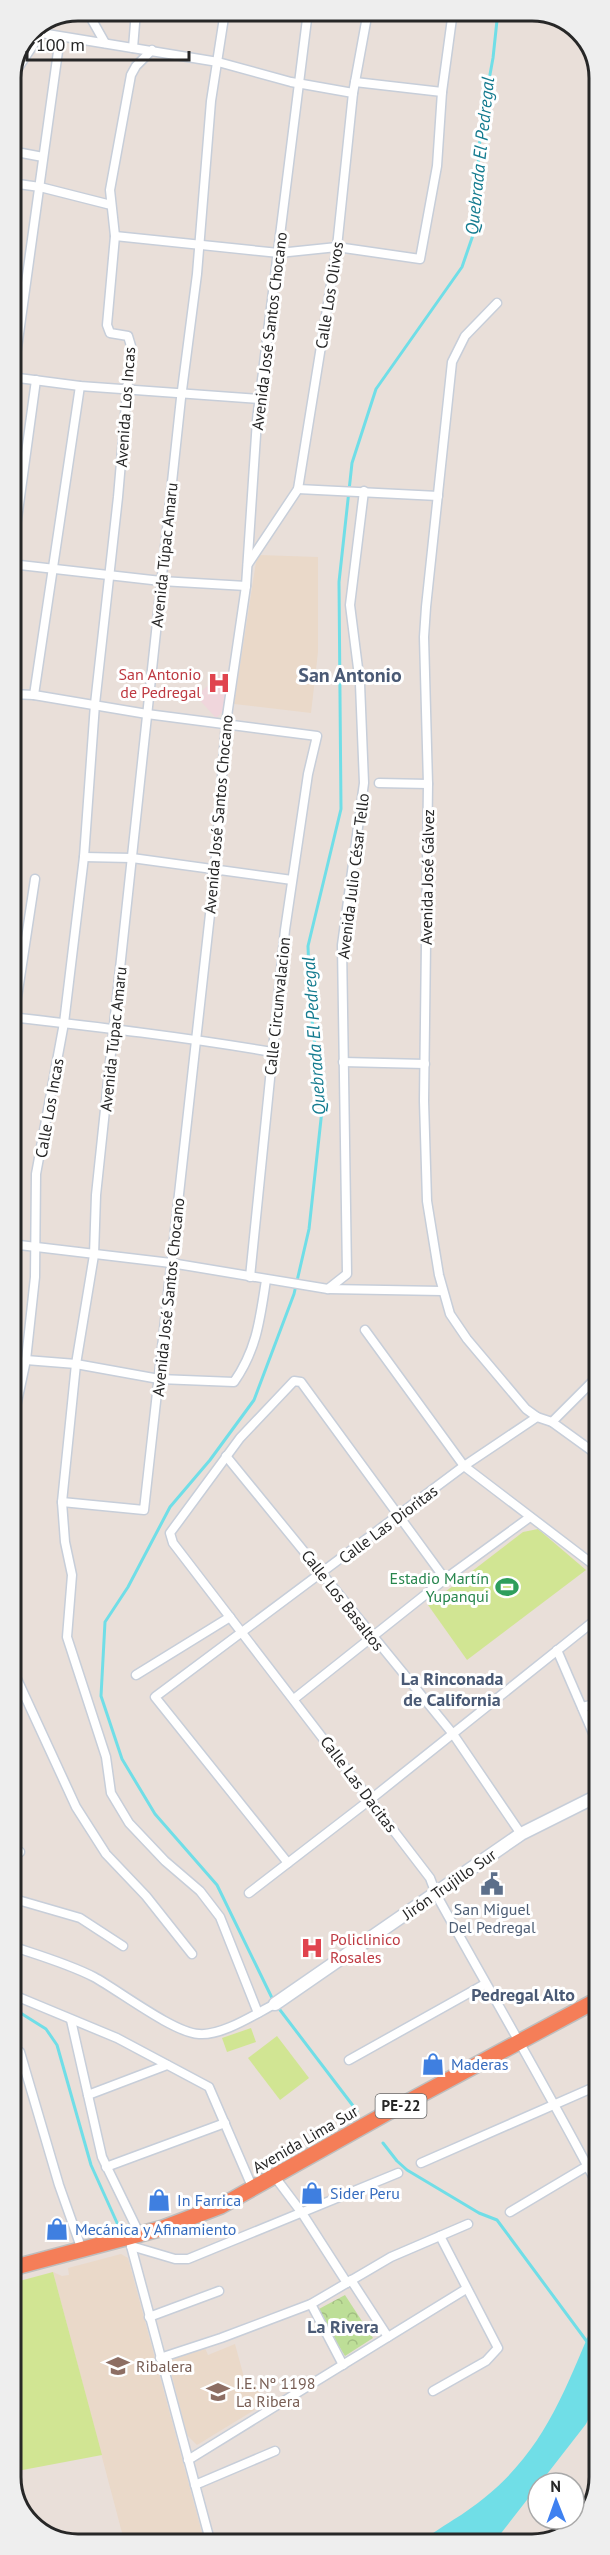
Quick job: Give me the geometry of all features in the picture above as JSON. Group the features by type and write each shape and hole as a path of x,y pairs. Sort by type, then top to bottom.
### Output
{"highway":[{"name":"Avenida Lima Sur","path":"21,2266 82,2250 136,2240 203,2214 253,2189 385,2114 589,2004"}],"street":[{"path":"92,21 105,43"},
{"path":"133,48 135,21"},
{"name":"Avenida Túpac Amaru","path":"224,21 212,101 199,243 113,1027 96,1195 94,1255 76,1364 62,1502 65,1542 72,1575 67,1637 106,1757 111,1793 129,1823 165,1862 200,1891 220,1917 258,2013"},
{"name":"Avenida José Santos Chocano","path":"62,1502 144,1510 215,869 226,723 246,586 260,399 307,21"},
{"name":"Calle Los Olivos","path":"248,564 298,489 337,247 354,82 366,21"},
{"path":"115,236 279,253 337,247 420,259 437,166 442,92 452,21"},
{"path":"43,33 218,62 298,83 353,93"},
{"path":"21,316 60,37"},
{"path":"24,58 37,39"},
{"name":"Avenida Los Incas","path":"95,704 131,340 126,335 110,333 106,325 115,236 110,189 131,75 136,66 152,50"},
{"path":"354,82 442,92"},
{"path":"21,153 43,157"},
{"path":"21,184 111,205"},
{"name":"Avenida José Gálvez","path":"497,303 465,336 452,362 425,617 428,784 425,1064 427,1201 442,1291 455,1324 526,1409 537,1417 552,1422 589,1449"},
{"path":"21,378 80,386 260,399"},
{"path":"21,490 36,380"},
{"path":"34,695 80,386"},
{"path":"298,489 438,496"},
{"name":"Avenida Julio César Tello","path":"328,1290 347,1274 342,945 364,783 360,684 350,605 364,491"},
{"path":"21,565 161,581 246,586"},
{"path":"21,694 95,704 147,714 226,723"},
{"name":"Calle Los Incas","path":"21,1383 26,1360 35,1277 36,1174 64,1023 84,856 95,704"},
{"name":"Calle Circunvalacion","path":"226,723 317,736 308,774 292,880 250,1277"},
{"path":"379,783 428,784"},
{"path":"84,856 132,858 292,880"},
{"path":"21,963 35,879"},
{"path":"21,1018 113,1027 272,1052"},
{"path":"343,1062 425,1064"},
{"path":"21,1245 171,1263 328,1290 442,1291"},
{"path":"26,1360 76,1364 159,1379 234,1382 247,1363 257,1333 266,1280"},
{"path":"365,1330 464,1466 589,1561"},
{"path":"226,1456 294,1381 301,1382 445,1579"},
{"path":"552,1422 589,1385"},
{"name":"Calle Las Dioritas","path":"288,1863 155,1697 464,1466 537,1417"},
{"name":"Calle Las Dacitas","path":"226,1456 170,1533 173,1543 430,1878 436,1894 485,1984 556,2104 588,2166"},
{"name":"Calle Los Basaltos","path":"226,1456 453,1734 521,1834"},
{"path":"294,1699 445,1579 531,1517"},
{"path":"136,1675 230,1617"},
{"path":"249,1893 589,1625"},
{"path":"557,1650 589,1724"},
{"path":"21,1688 76,1807 106,1854 146,1896 192,1954"},
{"path":"582,1707 589,1705"},
{"name":"Jirón Trujillo Sur","path":"275,2004 521,1834 589,1800"},
{"path":"21,1901 80,1918 123,1946"},
{"path":"21,1950 92,1976 181,2029 198,2034 213,2032 275,2004"},
{"path":"349,2060 485,1984"},
{"path":"21,1998 117,2038 209,2087 253,2189"},
{"path":"72,2020 106,2167 136,2240 149,2317 208,2534"},
{"path":"21,2055 82,2250"},
{"path":"88,2095 167,2065"},
{"path":"420,2163 589,2089"},
{"path":"106,2167 225,2122"},
{"path":"510,2212 588,2166"},
{"path":"136,2240 175,2259 188,2259 398,2173"},
{"path":"275,2177 388,2337"},
{"path":"160,2358 311,2304 391,2257 468,2224"},
{"path":"433,2391 486,2361 498,2348 440,2236"},
{"path":"188,2460 466,2289"},
{"path":"149,2317 219,2291"},
{"path":"311,2304 343,2365"},
{"path":"195,2485 275,2451"}],"shaded area":[{"path":"259,555 318,557 318,652 311,713 234,704 256,562"},
{"name":"San Antonio de Pedregal","path":"226,670 227,708 216,718 196,696"},
{"name":"Ribalera","path":"121,2254 128,2258 202,2534 122,2534 53,2272 62,2276 69,2275 68,2268"},
{"name":"I.E. Nº 1198 La Ribera","path":"235,2344 245,2381 251,2378 266,2403 197,2445 187,2435 168,2360 205,2348 208,2355"}],"green space":[{"name":"Estadio Martín Yupanqui","path":"538,1529 586,1570 467,1660 428,1605 523,1532"},
{"path":"251,2028 256,2042 227,2052 222,2038"},
{"path":"277,2036 309,2078 280,2100 248,2058"},
{"path":"53,2272 102,2455 21,2470 21,2281"},
{"path":"345,2295 373,2338 345,2356 317,2310"}],"water":[{"path":"589,2333 589,2418 549,2471 526,2471 526,2501 500,2534 432,2534 483,2499 507,2477 528,2453 559,2402"}],"waterway":[{"name":"Quebrada El Pedregal","path":"273,2000 217,1885 155,1814 122,1759 101,1696 105,1622 128,1587 170,1507 210,1460 254,1400 294,1294 309,1229 322,1110 310,1002 308,946 341,809 339,582 352,463 376,389 462,267 473,235 481,124 497,21"},
{"name":"Quebrada El Pedregal","path":"277,2006 357,2111"},
{"path":"21,2013 46,2029 57,2045 91,2165 118,2225"},
{"name":"Quebrada El Pedregal","path":"383,2143 407,2170 479,2213 497,2220 588,2343"}],"place":[{"name":"San Antonio de Pedregal","path":"219,683"},
{"name":"Estadio Martín Yupanqui","path":"507,1587"},
{"name":"San Miguel Del Pedregal","path":"492,1884"},
{"name":"Policlinico Rosales","path":"312,1948"},
{"name":"Maderas","path":"433,2064"},
{"name":"Sider Peru","path":"312,2193"},
{"name":"In Farrica","path":"159,2200"},
{"name":"Mecánica y Afinamiento","path":"57,2229"},
{"name":"Ribalera","path":"118,2366"},
{"name":"I.E. Nº 1198 La Ribera","path":"218,2392"}],"district":[{"name":"San Antonio","path":"350,675"},
{"name":"La Rinconada de California","path":"452,1689"},
{"name":"Pedregal Alto","path":"523,1995"},
{"name":"La Rivera","path":"343,2327"}]}
